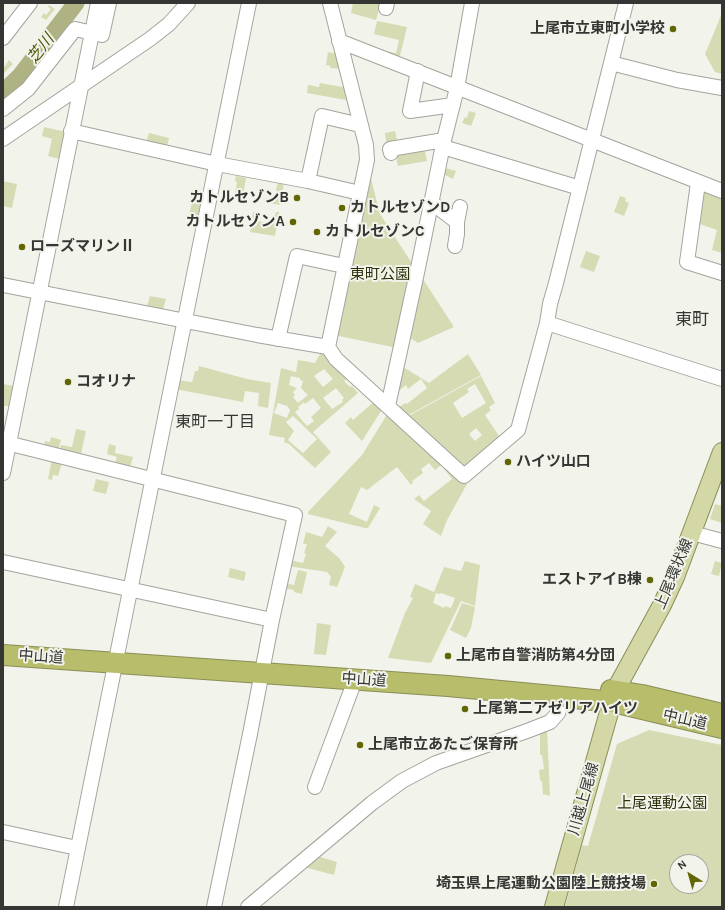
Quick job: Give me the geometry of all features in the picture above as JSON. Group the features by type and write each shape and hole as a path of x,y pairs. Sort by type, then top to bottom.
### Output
{"highway":[{"name":"中山道","path":"3,645 117,657 263,667 452,674 572,685 722,728"},
{"name":"中山道","path":"3,655 117,657"},
{"name":"中山道","path":"263,667 355,680 564,696 642,695 722,714"}],"main road":[{"name":"上尾環状線","path":"614,696 662,605 692,532 722,452"},
{"name":"川越上尾線","path":"554,907 614,696"}],"street":[{"path":"3,38 30,3"},
{"path":"3,472 6,443 39,292 98,3"},
{"path":"3,109 28,89 75,29 93,27 102,35 109,3"},
{"path":"3,139 150,39 169,24 188,3"},
{"path":"66,907 152,480 186,321 249,3"},
{"path":"330,3 366,145 367,160 328,347 336,359 464,476 518,430 626,3"},
{"path":"388,406 452,105 457,88 472,3"},
{"path":"339,41 698,183 722,191"},
{"path":"610,63 677,80 722,88"},
{"path":"418,71 410,111 452,105"},
{"path":"308,181 322,116 360,125"},
{"path":"71,131 217,164 308,181 360,193"},
{"path":"391,153 390,149 444,143 580,188"},
{"path":"698,183 687,262 722,273"},
{"path":"432,203 457,222"},
{"path":"455,246 460,207"},
{"path":"278,339 297,256 344,266"},
{"path":"3,285 278,339 328,347"},
{"path":"546,323 722,379"},
{"path":"6,443 295,515 272,620 214,907"},
{"path":"692,532 722,541"},
{"path":"3,562 272,620"},
{"path":"314,787 355,680"},
{"path":"248,907 372,803 402,781 436,763 550,722 558,713 564,696"},
{"path":"3,832 77,848"}],"green space":[{"path":"353,3 381,3 376,20 351,13"},
{"path":"49,5 55,9 46,20 41,17 44,13 46,15 51,9 48,7"},
{"path":"722,13 722,74 715,72 705,54"},
{"path":"377,21 407,27 399,60 380,50 396,53 399,40 374,34"},
{"path":"328,52 339,54 341,69 330,68 330,66 326,65"},
{"path":"9,60 13,64 3,74 3,69"},
{"path":"320,83 348,88 351,101 307,93 308,85 319,87"},
{"path":"469,111 476,113 471,126 462,123 465,117 467,118"},
{"path":"44,127 66,132 60,159 48,156 52,139 42,136"},
{"path":"395,131 398,145 387,147 385,133"},
{"path":"149,133 169,138 167,146 146,143"},
{"path":"424,147 427,161 398,166 395,152"},
{"name":"東町公園","path":"368,167 380,214 415,268 397,348 334,335"},
{"path":"445,168 456,171 453,179 443,174"},
{"path":"236,176 246,178 243,195 235,194 237,182 235,181"},
{"path":"3,181 17,184 12,208 3,206"},
{"path":"278,181 284,182 280,205 264,202 265,198 274,200"},
{"path":"701,190 722,195 722,253 712,250 717,230 697,223"},
{"path":"194,193 206,195 201,218 189,216"},
{"path":"620,196 626,198 625,201 629,203 624,216 614,212"},
{"path":"253,212 258,213 257,221 273,224 276,212 279,212 275,236 250,232"},
{"path":"586,251 600,256 594,272 580,267"},
{"path":"419,273 454,327 418,343 407,336"},
{"path":"150,296 166,299 162,313 146,309"},
{"path":"321,352 327,354 350,376 344,381 350,387 352,386 358,393 313,432 331,452 315,468 289,444 284,442 285,438 269,435 281,368 296,372 298,360 315,363","holes":["324,369 333,379 323,387 314,376","291,376 300,378 300,380 303,381 301,388 308,395 298,403 293,397 295,395 293,392 297,388 289,385","336,388 344,398 342,400 343,402 332,409 323,398","313,398 321,408 311,417 314,421 307,426 295,412 304,402 305,404","278,403 287,406 290,410 287,418 274,413","293,416 317,439 303,453 288,440 294,431 286,422"]},
{"path":"468,354 481,375 405,417 392,406 400,365 429,383","holes":["421,379 427,388 407,404 406,403 399,407 394,401 395,394 406,385 408,389"]},
{"path":"199,366 247,379 271,383 268,408 258,406 259,393 245,391 243,402 175,389 177,380 192,382 195,371 198,371"},
{"path":"481,376 495,403 489,407 491,410 485,415 501,439 466,470 405,418","holes":["475,384 486,403 462,418 453,403 469,392 467,389","476,428 482,435 475,441 469,434"]},
{"path":"3,384 14,386 11,405 8,406 3,406"},
{"path":"376,400 383,408 362,441 345,423 351,417 353,420"},
{"path":"388,413 392,413 467,484 447,520 441,536 423,524 431,511 414,499 419,495 424,501 452,479 441,465 435,470 429,463 421,469 423,473 412,481 413,483 411,485 397,467 367,490 361,487 349,514 367,522 374,505 380,508 368,528 308,514 308,512 362,455"},
{"path":"76,429 86,431 80,458 59,453 61,445 72,447"},
{"path":"51,437 61,440 58,451 44,448 45,441 50,442"},
{"path":"109,444 116,446 115,453 133,457 129,471 114,467 117,457 107,454"},
{"path":"52,459 62,462 58,476 53,475 52,480 48,479"},
{"path":"96,479 109,482 106,494 93,491"},
{"path":"715,504 722,506 722,523 710,519"},
{"path":"328,526 337,532 325,546 340,559 345,567 337,587 329,585 331,577 327,572 288,566 289,560 303,563 307,544 303,544 306,532 322,537"},
{"path":"465,561 480,565 475,606 461,601 431,663 388,658 405,613 413,598 410,597 415,584 434,592 444,567 461,571","holes":["436,593 441,593 455,598 451,608 445,606 444,608 433,603"]},
{"path":"715,561 722,563 719,576 711,574"},
{"path":"230,568 246,572 244,581 228,577"},
{"path":"298,570 307,572 302,594 294,592 294,590 283,588 284,583 294,585"},
{"path":"462,603 475,607 471,628 466,638 450,630"},
{"path":"317,623 331,625 326,655 314,654"},
{"path":"547,729 550,796 543,794 539,770 544,769 542,755 540,755 540,731"},
{"name":"上尾運動公園","path":"649,730 722,745 722,907 565,907 582,845 588,846 617,744"},
{"path":"317,856 337,862 334,875 304,867"}],"waterway":[{"name":"芝川","path":"3,92 20,76 76,3"}],"place":[{"name":"上尾市立東町小学校","path":"673,29"},
{"name":"カトルセゾンB","path":"297,198"},
{"name":"カトルセゾンD","path":"342,208"},
{"name":"カトルセゾンA","path":"293,222"},
{"name":"カトルセゾンC","path":"317,232"},
{"name":"ローズマリンⅡ","path":"22,247"},
{"name":"コオリナ","path":"68,382"},
{"name":"ハイツ山口","path":"508,462"},
{"name":"エストアイB棟","path":"650,580"},
{"name":"上尾市自警消防第4分団","path":"448,656"},
{"name":"上尾第二アゼリアハイツ","path":"465,709"},
{"name":"上尾市立あたご保育所","path":"360,745"},
{"name":"埼玉県上尾運動公園陸上競技場","path":"654,884"}],"district":[{"name":"東町","path":"692,320"},
{"name":"東町一丁目","path":"215,422"}]}
